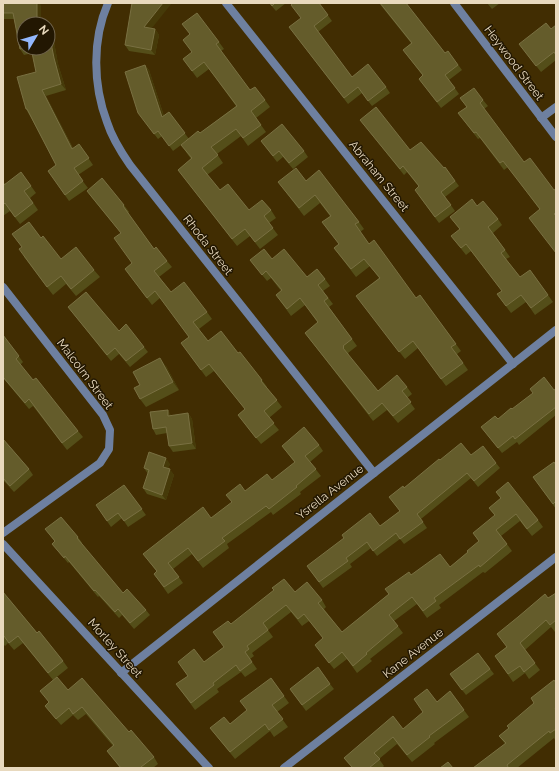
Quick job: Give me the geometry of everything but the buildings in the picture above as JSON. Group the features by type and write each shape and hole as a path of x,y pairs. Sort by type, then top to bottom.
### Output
{"street":[{"name":"Rhoda Street","path":"108,3 103,14 98,39 96,67 99,95 106,122 116,144 130,165 374,473"},
{"name":"Abraham Street","path":"226,3 513,364"},
{"name":"Heywood Street","path":"454,3 556,137"},
{"path":"541,118 556,107"},
{"name":"Malcolm Street","path":"3,286 103,415 110,430 109,449 100,463 3,533"},
{"name":"Ysrella Avenue","path":"121,673 556,330"},
{"name":"Morley Street","path":"3,544 209,768"},
{"name":"Kane Avenue","path":"284,768 556,556"}]}
